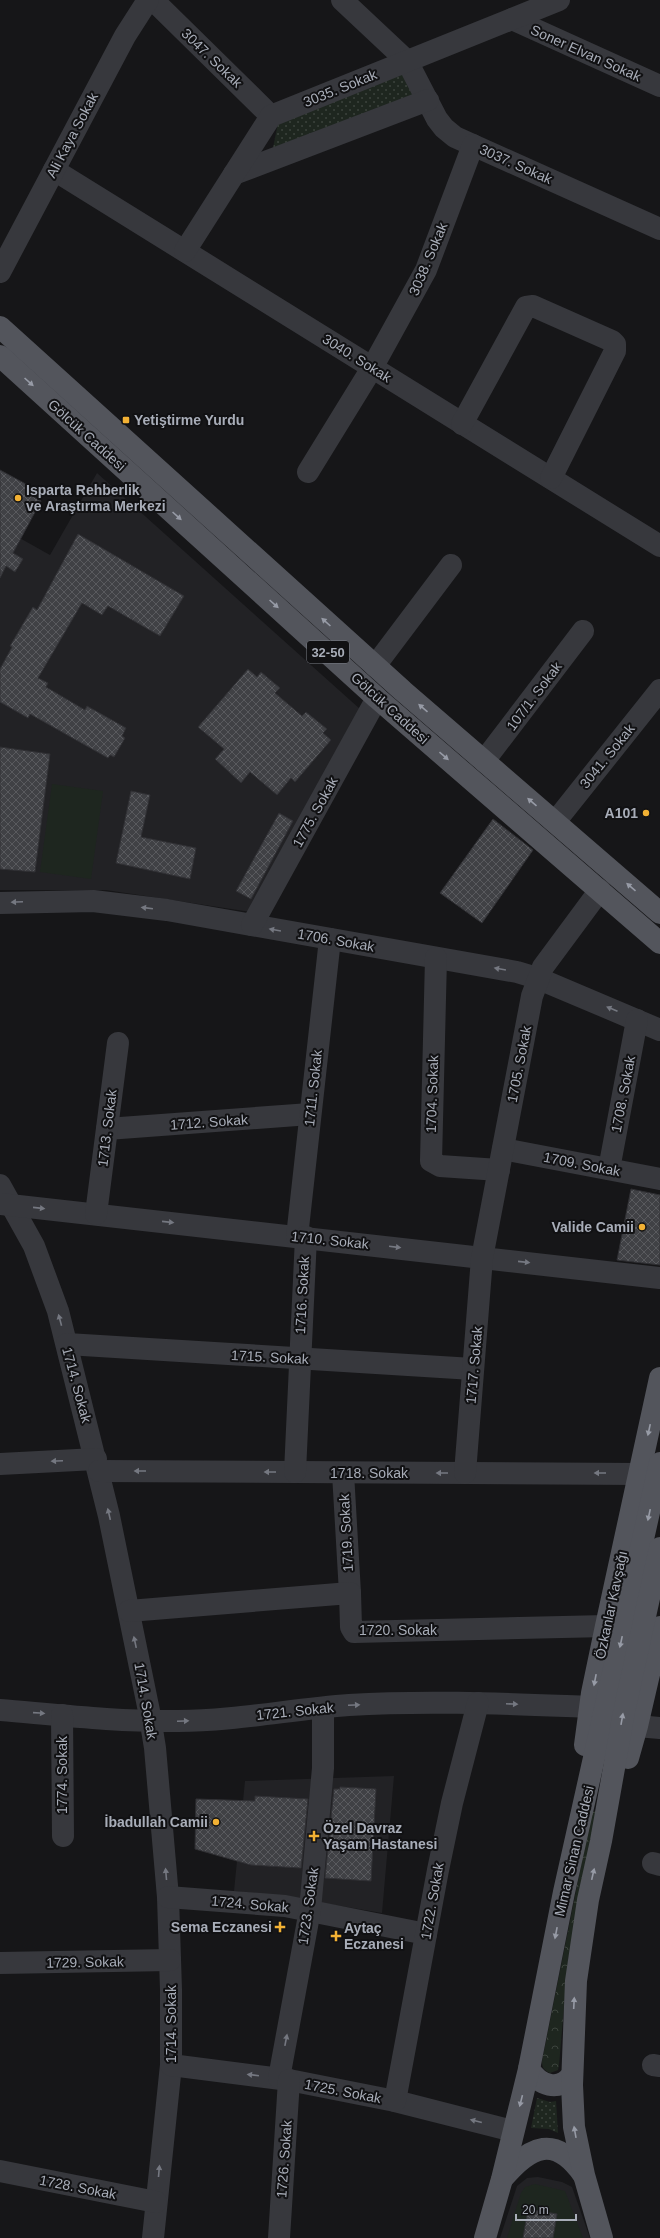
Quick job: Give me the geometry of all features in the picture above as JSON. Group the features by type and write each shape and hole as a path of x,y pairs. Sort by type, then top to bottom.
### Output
{"main road":[{"name":"Gölcük Caddesi","path":"0,327 375,666 660,913"},
{"name":"Gölcük Caddesi","path":"0,356 377,698 660,943"},
{"name":"Özkanlar Kavşağı","path":"577,1835 580,1784 590,1707 606,1626 660,1378"},
{"name":"Mimar Sinan Caddesi","path":"485,2238 502,2179 529,2069 577,1835 660,1463"},
{"name":"Mimar Sinan Caddesi","path":"602,2238 584,2175 574,2128 572,2075 575,1996 580,1940 601,1841 624,1712 660,1548"},
{"path":"601,1841 637,1726 660,1627"},
{"path":"529,2069 535,2078 544,2084 553,2086 562,2085 572,2075"},
{"path":"513,2131 524,2142 539,2149 555,2150 566,2154 584,2175"},
{"path":"502,2179 527,2153 539,2149"}],"street":[{"name":"Ali Kaya Sokak","path":"0,272 125,36 148,0"},
{"name":"3047. Sokak","path":"153,0 271,116"},
{"path":"342,0 408,61"},
{"name":"3035. Sokak","path":"271,116 559,0"},
{"name":"Soner Elvan Sokak","path":"512,19 660,86"},
{"name":"3037. Sokak","path":"408,61 444,128 455,137 660,229"},
{"path":"234,174 428,100"},
{"path":"185,251 271,116"},
{"name":"3038. Sokak","path":"308,472 372,368 426,270 473,145"},
{"name":"3040. Sokak","path":"54,170 660,546"},
{"path":"462,424 526,307 533,306 612,341 615,344 615,351 551,478"},
{"path":"375,666 451,565"},
{"name":"107/1. Sokak","path":"484,761 583,631"},
{"name":"3041. Sokak","path":"555,822 660,690"},
{"name":"1775. Sokak","path":"252,926 377,698"},
{"name":"1705. Sokak","path":"482,1258 532,996 538,978 550,957 600,890"},
{"name":"1706. Sokak","path":"0,903 93,901 167,910 517,972 538,978 660,1030"},
{"name":"1711. Sokak","path":"301,1237 310,1114 330,939"},
{"name":"1704. Sokak","path":"436,958 430,1158 433,1163 440,1166 501,1159"},
{"name":"1708. Sokak","path":"609,1168 637,1020"},
{"name":"1713. Sokak","path":"96,1214 118,1043"},
{"name":"1712. Sokak","path":"107,1129 310,1114"},
{"name":"1709. Sokak","path":"501,1159 609,1168 660,1179"},
{"name":"1714. Sokak","path":"0,1185 6,1204 34,1246 47,1277 67,1344 97,1465 151,1721 168,1897 171,2065 153,2238"},
{"name":"1710. Sokak","path":"6,1204 660,1278"},
{"name":"1716. Sokak","path":"295,1472 301,1237"},
{"name":"1717. Sokak","path":"465,1473 482,1258"},
{"name":"1715. Sokak","path":"67,1344 473,1369"},
{"name":"1718. Sokak","path":"0,1464 97,1465 343,1473 639,1474"},
{"name":"1719. Sokak","path":"343,1473 350,1593"},
{"path":"129,1611 350,1593"},
{"name":"1720. Sokak","path":"350,1593 351,1627 354,1632 606,1626"},
{"name":"1721. Sokak","path":"0,1710 151,1721 203,1720 323,1708 400,1703 478,1703 590,1707"},
{"name":"1722. Sokak","path":"395,2101 452,1803 478,1703"},
{"name":"1723. Sokak","path":"284,2079 310,1910 323,1768 323,1708"},
{"name":"1774. Sokak","path":"62,1715 63,1836"},
{"path":"637,1726 660,1728"},
{"name":"1724. Sokak","path":"168,1897 261,1903 310,1910 426,1934"},
{"name":"1729. Sokak","path":"0,1963 170,1960"},
{"name":"1725. Sokak","path":"171,2065 284,2079 395,2101 513,2131"},
{"name":"1726. Sokak","path":"279,2238 284,2079"},
{"name":"1728. Sokak","path":"0,2171 156,2202"}],"shaded area":[{"path":"97,473 360,709 251,912 106,890 0,890 0,527 50,555"},
{"name":"Özel Davraz Yaşam Hastanesi","path":"394,1776 382,1913 293,1898 234,1891 245,1781"},
{"path":"538,2177 562,2182 572,2187 590,2238 500,2238 517,2186 527,2178"}],"green space":[{"path":"401,73 416,95 273,148 278,123"},
{"path":"52,784 103,791 91,879 40,872"},
{"path":"592,1811 596,1812 568,1961 559,2065 558,2070 550,2073 546,2071 542,2065 542,2061"},
{"path":"537,2098 550,2102 556,2101 558,2133 549,2129 531,2128"},
{"path":"535,2184 565,2191 583,2238 507,2238 521,2193 525,2187"}],"building":[{"path":"0,470 33,488 30,495 41,501 13,553 23,559 15,572 6,566 0,578"},
{"path":"78,534 184,596 160,636 108,606 102,615 82,603 38,678 48,683 46,687 85,710 87,706 126,728 122,736 125,738 114,757 110,755 108,758 30,714 28,718 0,702 0,669 12,647 10,646 33,607 37,610"},
{"path":"248,669 257,677 261,672 280,688 275,693 302,716 306,712 327,729 323,733 331,740 295,782 291,778 277,795 250,772 241,783 215,759 224,749 198,727"},
{"path":"0,747 50,754 35,872 0,869"},
{"path":"131,791 150,795 141,837 196,848 190,879 116,863"},
{"path":"279,813 293,821 251,899 236,891"},
{"path":"493,819 533,850 482,923 440,893"},
{"name":"Valide Camii","path":"631,1189 660,1195 660,1265 617,1260"},
{"path":"340,1787 376,1789 371,1881 325,1878 334,1789 340,1789"},
{"path":"255,1796 308,1799 301,1868 251,1865 195,1849 196,1799 255,1801"},
{"path":"528,2209 557,2214 553,2238 523,2238"}],"place":[{"name":"Yetiştirme Yurdu","path":"126,420"},
{"name":"Isparta Rehberlik ve Araştırma Merkezi","path":"18,498"},
{"name":"A101","path":"646,813"},
{"name":"Valide Camii","path":"642,1227"},
{"name":"İbadullah Camii","path":"216,1822"},
{"name":"Özel Davraz Yaşam Hastanesi","path":"314,1836"},
{"name":"Sema Eczanesi","path":"280,1927"},
{"name":"Aytaç Eczanesi","path":"336,1936"}]}
